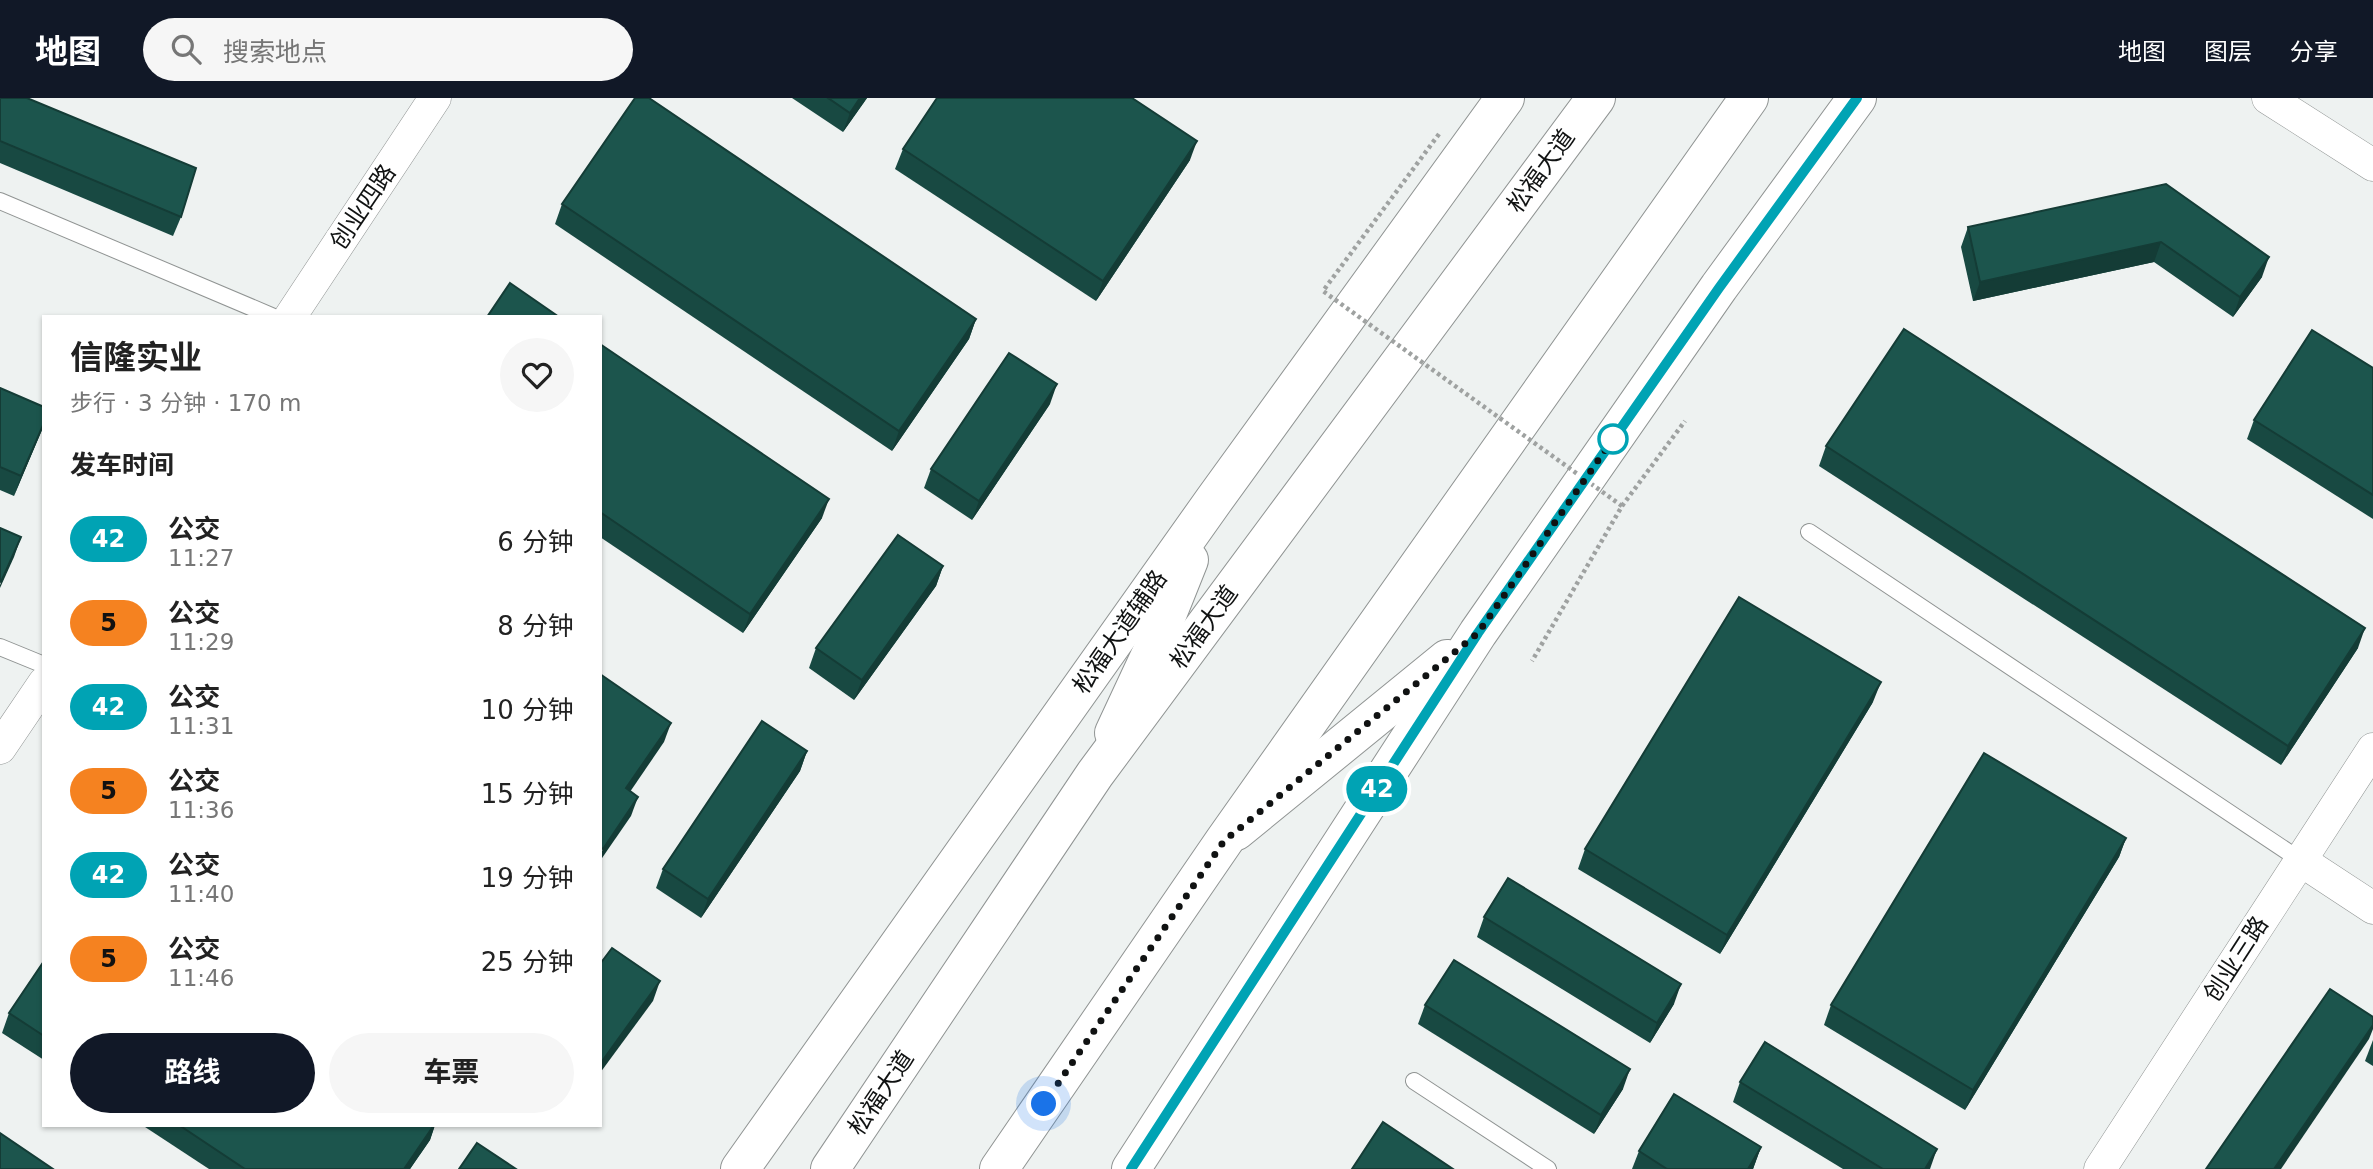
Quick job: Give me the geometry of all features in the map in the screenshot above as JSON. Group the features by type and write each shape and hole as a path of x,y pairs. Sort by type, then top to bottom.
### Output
{"main road":[{"name":"松福大道辅路","path":"740,1169 1214,500 1505,98"},
{"name":"松福大道","path":"830,1169 1096,774 1596,98"},
{"path":"999,1169 1224,841 1749,98"},
{"path":"1131,1169 1478,633 1719,288 1857,98"},
{"path":"1096,774 1155,645 1214,500"},
{"path":"1224,841 1478,633"}],"street":[{"name":"创业四路","path":"291,315 435,98"},
{"path":"2268,98 2373,165"},
{"path":"0,748 42,686"},
{"name":"创业三路","path":"2100,1169 2373,749"},
{"path":"2300,860 2373,908"}],"lane":[{"path":"0,201 269,315"},
{"path":"1809,532 2300,860"},
{"path":"0,647 42,665"},
{"path":"1414,1081 1548,1169"}],"path":[{"path":"1439,134 1322,291 1622,506"},
{"path":"1532,661 1622,506 1685,421"}],"building":[{"path":"0,98 27,98 196,168 181,217 0,141"},
{"path":"635,98 649,98 976,319 899,431 562,204"},
{"path":"828,98 860,98 850,113"},
{"path":"937,98 1132,98 1197,141 1103,281 903,149"},
{"path":"2166,184 2269,257 2240,297 2161,242 1980,282 1968,227"},
{"path":"510,283 556,315 488,315"},
{"path":"1904,329 2365,628 2288,746 1826,446"},
{"path":"2312,330 2373,368 2373,495 2254,420"},
{"path":"602,345 829,499 750,614 602,513"},
{"path":"1009,353 1057,384 979,501 931,469"},
{"path":"0,388 42,406 42,428 21,476 0,467"},
{"path":"0,528 21,537 1,582 0,581"},
{"path":"898,535 943,566 862,680 816,648"},
{"path":"1739,597 1881,682 1727,935 1585,849"},
{"path":"602,675 671,723 626,788 638,797 603,849"},
{"path":"762,721 807,751 708,899 663,869"},
{"path":"1984,753 2126,838 1973,1090 1831,1005"},
{"path":"1508,878 1681,984 1657,1023 1484,917"},
{"path":"612,948 660,981 602,1061 602,961"},
{"path":"1454,960 1630,1069 1601,1115 1425,1005"},
{"path":"42,964 42,1035 9,1013"},
{"path":"2330,989 2373,1017 2373,1025 2274,1169 2206,1169"},
{"path":"1765,1042 1937,1149 1925,1169 1883,1169 1740,1082"},
{"path":"1674,1094 1761,1147 1748,1169 1667,1169 1639,1151"},
{"path":"1383,1122 1453,1169 1352,1169"},
{"path":"182,1127 433,1127 404,1169 245,1169"},
{"path":"0,1133 53,1169 0,1169"},
{"path":"477,1143 516,1169 459,1169"}],"bus line":[{"name":"42","path":"1131,1169 1478,633 1719,288 1857,98"}],"route":[{"path":"1044,1104 1224,841 1478,633 1613,439"}]}
